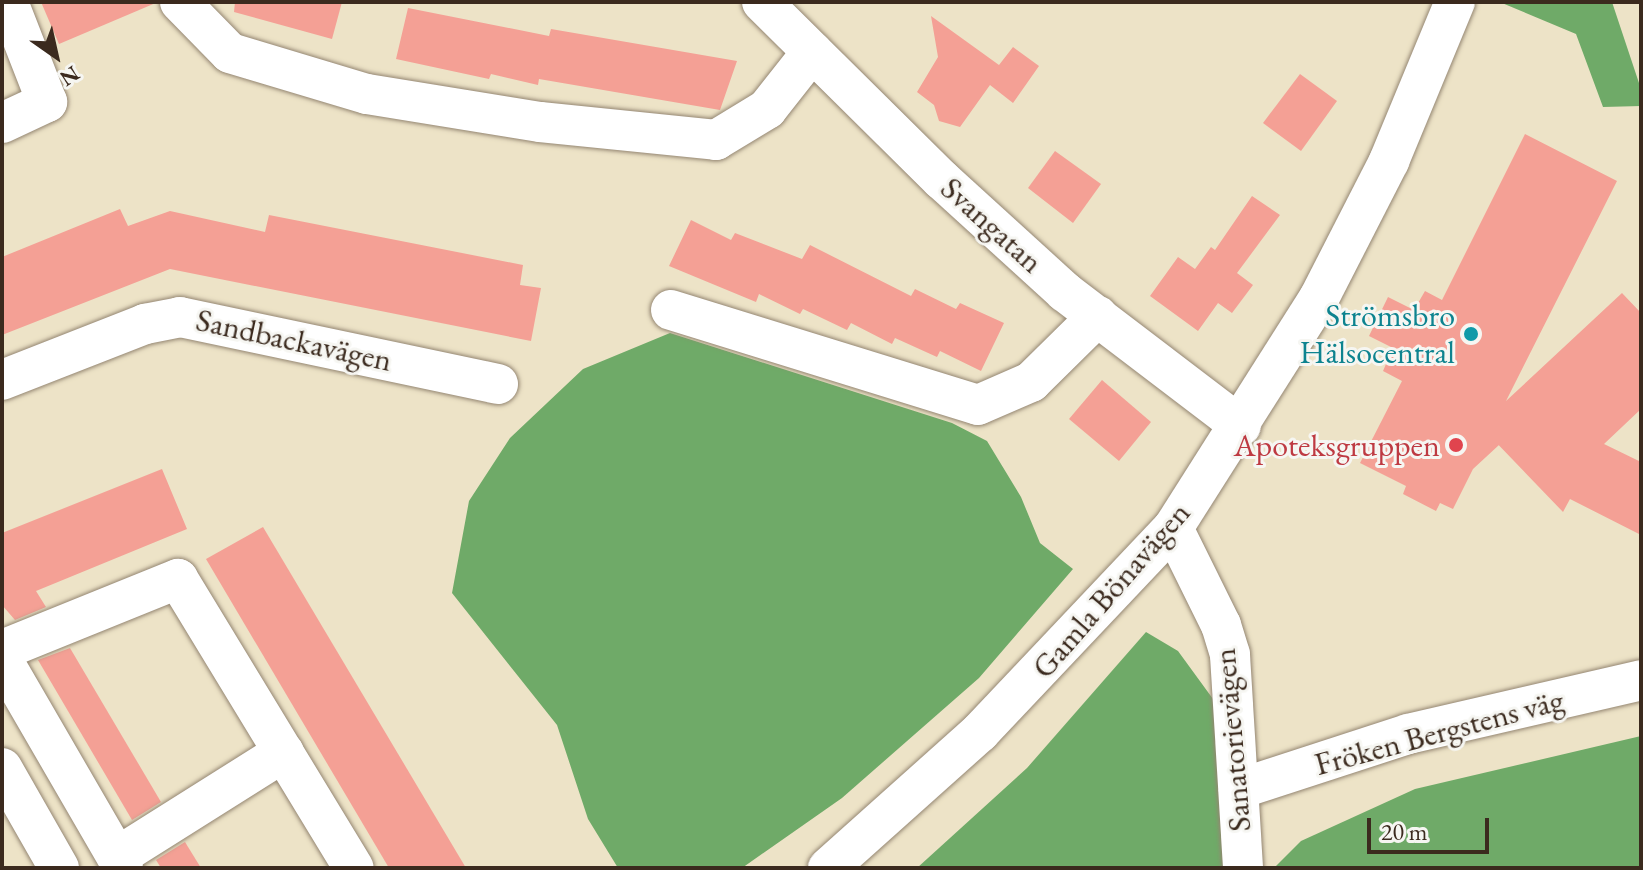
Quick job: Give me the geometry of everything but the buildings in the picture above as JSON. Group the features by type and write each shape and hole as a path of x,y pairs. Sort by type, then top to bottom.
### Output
{"street":[{"path":"2,123 47,102 8,2"},
{"path":"180,2 230,53 367,94 540,122 716,140 767,109 812,52"},
{"name":"Svangatan","path":"762,2 942,180 1098,316 1241,426"},
{"name":"Gamla Bönavägen","path":"828,868 991,721 1173,528 1241,426 1319,298 1389,161 1455,2"},
{"path":"671,310 978,405 1031,382 1098,316"},
{"name":"Sandbackavägen","path":"2,380 145,324 180,317 498,384"},
{"name":"Sanatorievägen","path":"1173,528 1221,625 1230,655 1243,868"},
{"path":"2,650 178,579 354,868"},
{"path":"2,659 120,862 284,752"},
{"name":"Fröken Bergstens väg","path":"1239,789 1408,734 1641,680"},
{"path":"2,768 59,868"}],"green space":[{"path":"1612,2 1641,89 1641,106 1603,107 1576,34 1502,3"},
{"path":"670,333 952,423 987,441 1021,497 1040,543 1073,569 979,678 842,798 742,868 618,868 588,819 557,725 452,593 469,501 510,438 583,369"},
{"path":"1146,632 1178,651 1213,699 1229,868 917,868 1027,768"},
{"path":"1641,736 1641,868 1274,868 1301,841 1415,789"}],"place":[{"name":"Strömsbro Hälsocentral","path":"1471,334"},
{"name":"Apoteksgruppen","path":"1456,445"}]}
